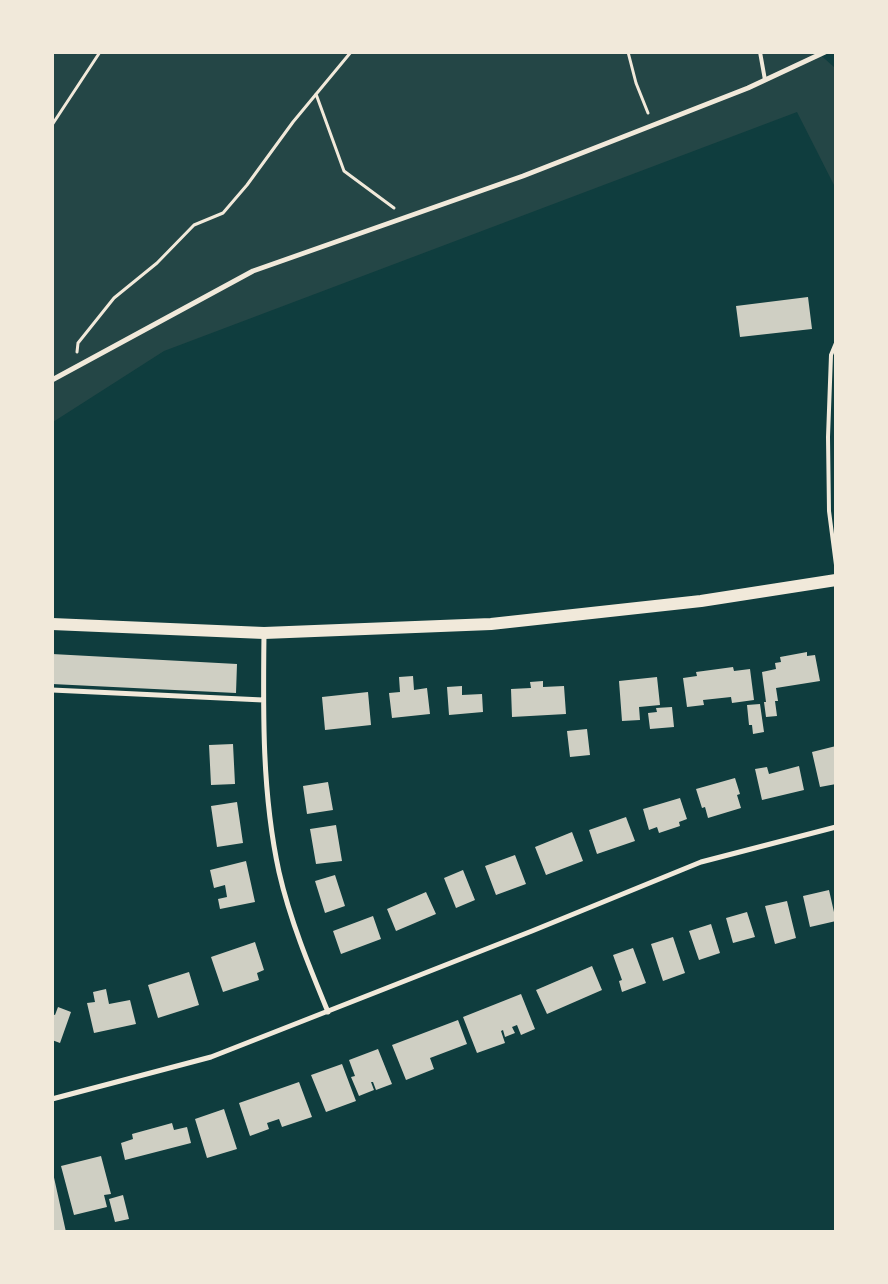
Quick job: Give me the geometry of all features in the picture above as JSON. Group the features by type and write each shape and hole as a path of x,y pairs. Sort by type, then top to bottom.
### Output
{"main road":[{"path":"52,624 264,632 491,624 701,601 836,580"}],"street":[{"path":"52,380 253,271 523,176 765,80 825,52"},
{"path":"264,632 265,768 279,872 293,920 328,1012"},
{"path":"52,690 263,700"},
{"path":"52,1099 211,1057 532,931 701,862 836,827"}],"lane":[{"path":"760,52 765,80"},
{"path":"836,343 832,355 828,436 829,511 836,565"}],"path":[{"path":"52,125 100,52"},
{"path":"75,368 78,343 114,298 157,263 194,225 223,213 351,52"},
{"path":"628,52 636,83 653,125"},
{"path":"316,94 344,171 406,218"}],"shaded area":[{"path":"817,52 835,67 835,187 797,112 164,351 53,422 53,53"}],"building":[{"path":"808,297 812,329 740,337 736,306"},
{"path":"807,652 807,656 815,655 820,681 776,688 778,701 775,701 777,716 766,717 762,672 776,669 775,663 781,662 780,657"},
{"path":"52,654 237,664 236,693 52,684"},
{"path":"733,667 734,671 750,669 754,700 732,703 731,697 703,700 704,705 687,707 683,678 697,676 696,672"},
{"path":"413,676 414,690 427,688 430,714 392,718 389,693 400,692 399,677"},
{"path":"657,677 660,705 639,707 640,720 622,721 619,681"},
{"path":"543,681 543,687 564,686 566,714 512,717 511,689 531,688 530,682"},
{"path":"462,686 462,695 482,694 483,712 449,715 447,687"},
{"path":"368,692 371,725 325,730 322,697"},
{"path":"760,704 764,732 753,734 752,725 749,725 747,705"},
{"path":"672,707 674,727 650,729 648,713 657,712 656,708"},
{"path":"587,729 590,755 570,757 567,731"},
{"path":"233,744 235,784 211,785 209,745"},
{"path":"836,746 836,784 820,787 812,752"},
{"path":"799,766 804,790 762,800 755,769 767,767 769,774"},
{"path":"735,778 740,794 737,795 741,808 708,818 705,807 702,808 696,789"},
{"path":"328,782 333,810 307,814 303,786"},
{"path":"680,798 687,819 679,822 680,826 659,833 657,827 649,830 643,809"},
{"path":"237,802 243,843 217,847 211,806"},
{"path":"626,817 635,841 597,854 589,830"},
{"path":"336,825 342,861 316,864 310,829"},
{"path":"572,832 583,861 546,875 535,847"},
{"path":"515,855 526,884 496,895 485,866"},
{"path":"246,861 255,902 220,909 218,899 227,897 225,885 214,888 210,870"},
{"path":"463,870 475,900 456,908 444,878"},
{"path":"335,875 345,906 325,913 315,881"},
{"path":"829,890 836,921 810,927 803,896"},
{"path":"426,892 436,914 396,931 387,909"},
{"path":"787,901 796,938 775,944 765,906"},
{"path":"747,912 755,937 733,943 726,918"},
{"path":"373,916 381,939 341,954 333,931"},
{"path":"711,924 720,953 699,960 689,931"},
{"path":"673,937 685,973 663,981 651,944"},
{"path":"255,942 264,970 257,973 259,980 223,992 211,957"},
{"path":"633,948 646,983 622,992 619,981 622,980 613,955"},
{"path":"592,966 602,990 547,1014 536,990"},
{"path":"189,972 199,1005 158,1018 148,985"},
{"path":"106,989 109,1004 130,1000 136,1024 94,1033 87,1003 95,1002 93,992"},
{"path":"521,994 535,1029 521,1035 517,1025 512,1027 515,1033 505,1037 503,1030 501,1031 505,1043 477,1053 463,1017"},
{"path":"58,1007 71,1012 60,1043 52,1040 52,1014 55,1015"},
{"path":"458,1020 467,1044 430,1058 434,1069 406,1080 392,1045"},
{"path":"378,1049 392,1084 376,1090 373,1082 371,1082 374,1090 359,1096 351,1077 355,1076 349,1060"},
{"path":"342,1064 356,1101 326,1112 311,1075"},
{"path":"299,1082 312,1117 282,1127 279,1119 267,1123 269,1129 250,1136 239,1103"},
{"path":"224,1109 237,1149 207,1158 195,1119"},
{"path":"172,1123 174,1130 187,1127 191,1143 125,1160 121,1143 133,1139 132,1134"},
{"path":"101,1156 111,1194 104,1195 107,1207 74,1215 61,1166"},
{"path":"53,1173 66,1232 52,1232"},
{"path":"123,1195 129,1219 115,1222 109,1199"}]}
